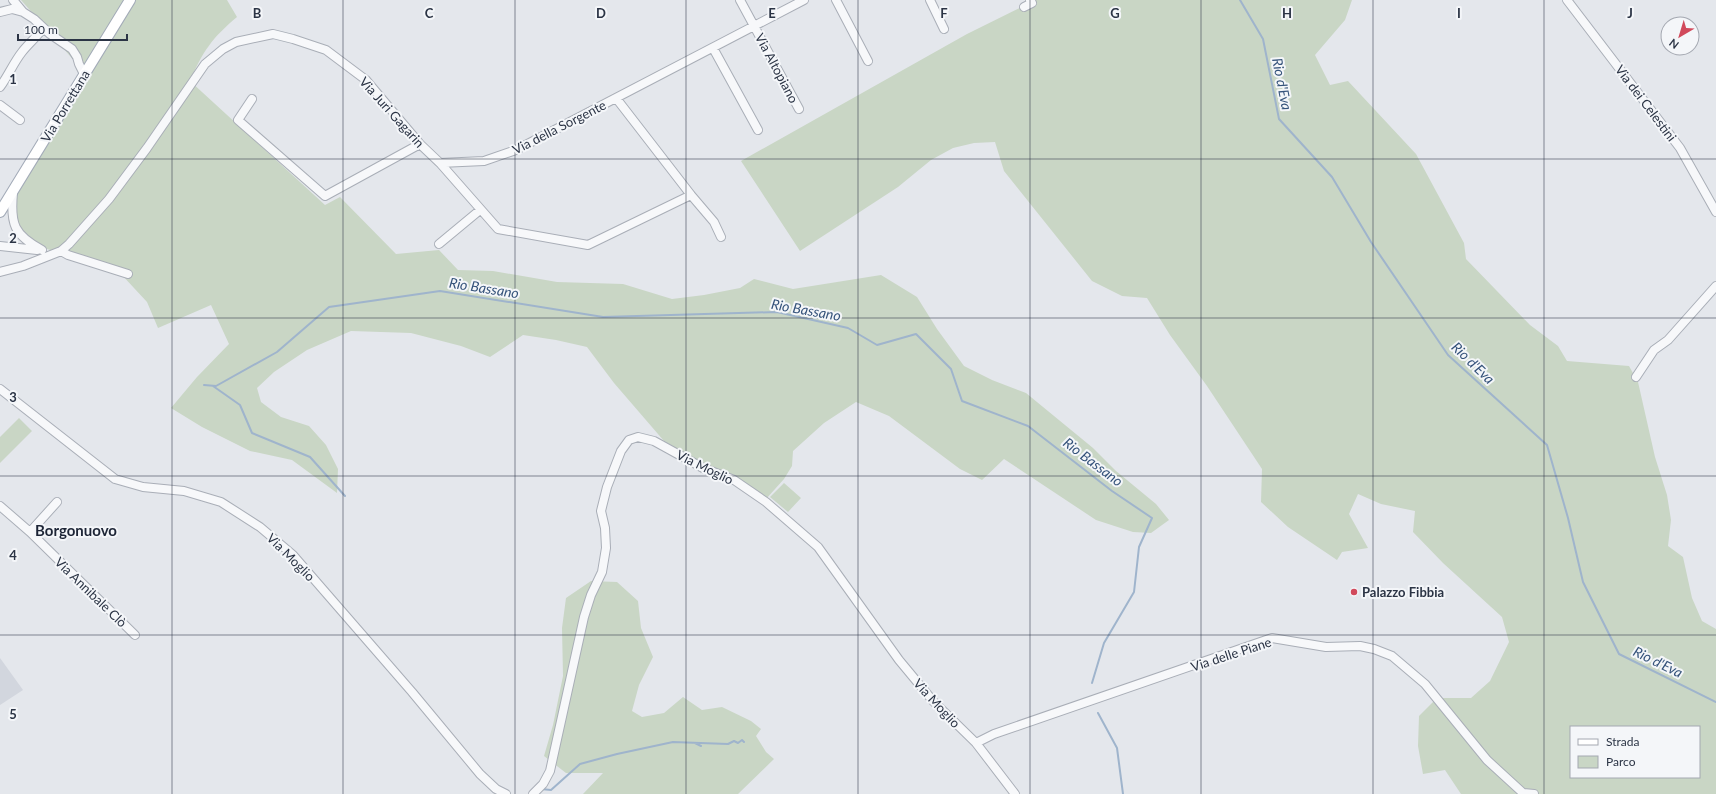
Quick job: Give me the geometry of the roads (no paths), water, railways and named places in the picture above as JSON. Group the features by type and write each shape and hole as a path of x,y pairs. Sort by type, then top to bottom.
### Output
{"main road":[{"name":"Via Porrettana","path":"0,212 130,0"}],"street":[{"path":"13,0 23,12"},
{"name":"Via Altopiano","path":"740,0 756,26 799,109"},
{"name":"Via Altopiano","path":"671,70 804,0"},
{"path":"836,0 868,61"},
{"path":"930,0 944,28"},
{"path":"1024,7 1032,3 1030,0"},
{"name":"Via dei Celestini","path":"1567,0 1680,148 1716,212"},
{"path":"0,12 12,9 23,12 34,19 50,34 72,49 84,74"},
{"path":"0,87 21,53 29,43 36,38 43,28"},
{"name":"Via Juri Gagarin","path":"2,270 23,266 58,252 94,217 109,199 147,148 205,64 223,49 236,42 273,34 326,50 366,80 420,144 440,163 498,229 588,245 691,195"},
{"path":"714,48 758,130"},
{"name":"Via della Sorgente","path":"440,163 484,161 516,150 671,70"},
{"path":"252,98 238,120 325,196 420,144"},
{"path":"616,98 691,195 714,222 721,237"},
{"path":"0,105 20,120"},
{"path":"13,192 11,214 16,230 31,244 42,250"},
{"path":"439,244 480,210"},
{"path":"0,246 58,252 128,274"},
{"path":"1636,377 1654,350 1668,340 1716,286"},
{"name":"Via Moglio","path":"0,388 115,479 143,488 184,491 221,502 260,527 293,555 412,692 480,774 496,789 506,794"},
{"name":"Via Moglio","path":"533,794 543,784 550,771 584,617 591,595 602,572 606,548 605,528 601,511 607,487 621,451 629,440 638,437 654,441 704,468 734,480 766,502 818,547 899,660 933,701 976,744 1015,794"},
{"path":"30,532 57,502"},
{"name":"Via Annibale Clò","path":"0,506 30,532 135,634"},
{"name":"Via delle Piane","path":"976,744 1008,730 1272,638 1326,647 1360,646 1374,649 1392,656 1425,684 1487,760 1523,793 1534,794"}],"waterway":[{"name":"Rio d'Eva","path":"1240,0 1263,39 1279,119 1332,177 1371,242 1448,355 1547,445 1568,518 1583,582 1619,654 1716,702"},
{"name":"Rio Bassano","path":"204,385 216,386 277,352 329,307 440,291 603,317 777,312 848,328 877,345 916,334 951,369 962,401 1028,426 1112,491 1152,518 1139,547 1134,592 1104,643 1092,683"},
{"path":"213,386 240,405 252,433 310,457 345,496"},
{"name":"Rio Bassano","path":"1098,713 1117,748 1123,794"},
{"path":"541,789 551,790 580,764 617,754 673,742 728,744 734,741 738,743 742,740 744,742"},
{"path":"695,743 701,746"}],"place":[{"name":"Palazzo Fibbia","path":"1354,592"}],"district":[{"name":"Borgonuovo","path":"76,531"}]}
